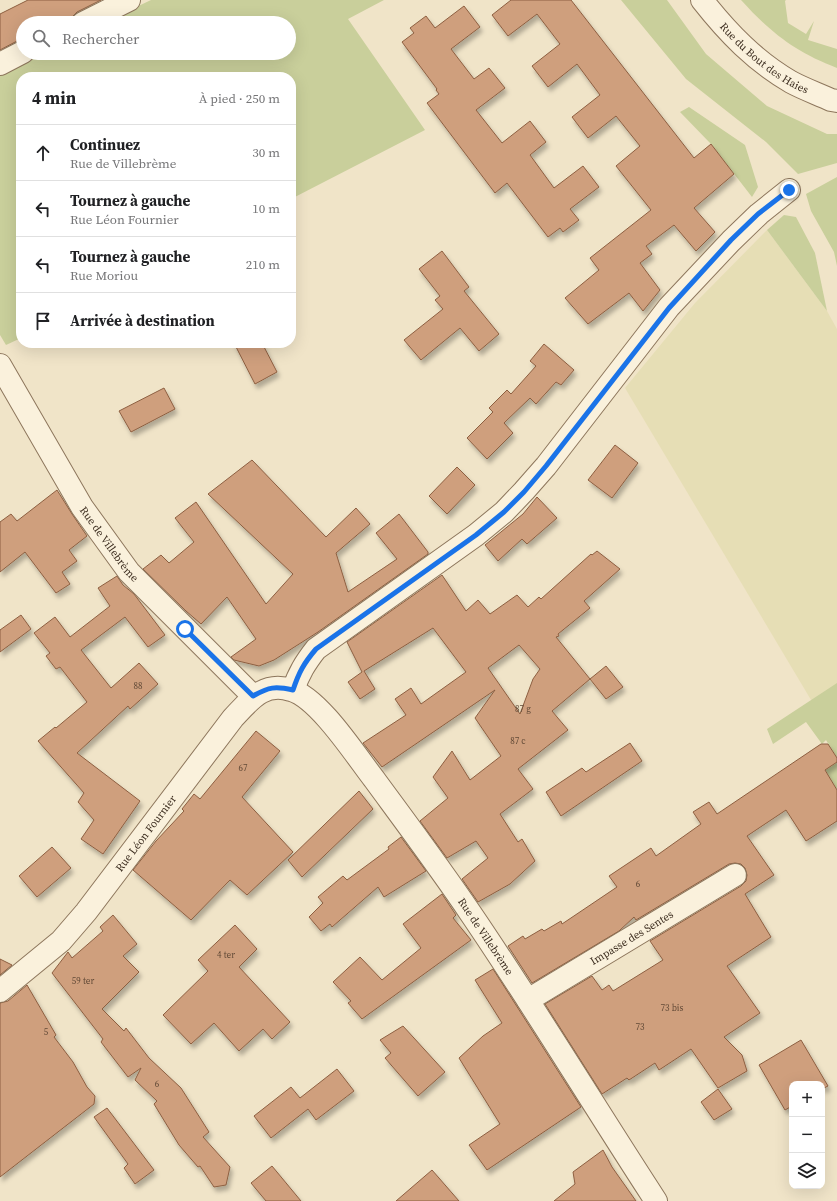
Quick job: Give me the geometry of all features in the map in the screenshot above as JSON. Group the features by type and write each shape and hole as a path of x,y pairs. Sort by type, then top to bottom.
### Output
{"street":[{"path":"97,16 129,0"},
{"name":"Rue du Bout des Haies","path":"709,3 733,38 760,63 792,83 837,101"},
{"path":"0,64 16,56"},
{"path":"293,690 305,662 316,649 476,535 504,512 524,492 678,297 731,240 758,214 789,190"},
{"name":"Rue de Villebrème","path":"0,365 82,507 129,572 253,696"},
{"name":"Rue Léon Fournier","path":"0,991 61,941 76,924 233,718 253,696 265,690 279,687 293,690"},
{"name":"Rue de Villebrème","path":"293,690 305,696 333,724 403,818 470,912 656,1201"},
{"name":"Impasse des Sentes","path":"528,1000 735,875"}],"shaded area":[{"path":"767,230 827,311 837,329 837,697 817,710 625,388 695,303"}],"green space":[{"path":"151,0 384,0 348,19 425,130 296,196 296,72 16,72 16,340 6,345 0,335 0,73 27,60 296,60 296,16 118,16"},
{"path":"621,0 667,0 706,54 767,106 827,134 837,134 837,163 798,174 766,142 686,79"},
{"path":"741,0 786,0 788,23 806,34 814,21 808,40 837,49 837,68 808,55 784,40 773,32"},
{"path":"689,107 745,145 758,187 752,197 711,144 680,112"},
{"path":"837,177 837,266 834,252 811,211 806,194"},
{"path":"784,215 796,217 815,253 827,311 767,230"},
{"path":"837,683 837,758 826,740 822,744 806,722 773,744 767,729"},
{"path":"837,762 837,790 825,770"}],"building":[{"path":"28,0 101,0 77,12 73,16 16,16 16,42 0,50 0,14"},
{"path":"511,0 571,0 694,158 711,144 734,174 694,208 715,232 696,251 674,225 646,246 652,254 640,263 660,290 643,311 629,293 588,324 565,298 599,270 590,258 651,210 616,166 640,146 616,116 588,138 572,117 600,95 577,64 548,87 532,66 560,44 537,14 508,36 492,15"},
{"path":"464,6 480,27 451,49 474,79 489,68 505,88 476,110 502,143 530,121 546,142 530,155 554,188 583,166 599,187 570,209 579,220 563,232 560,228 548,237 507,183 495,193 427,103 439,94 436,90 437,89 402,42 414,33 410,28 426,16 435,28"},
{"path":"442,251 469,287 464,291 499,334 479,351 460,328 421,360 404,340 443,309 435,300 440,296 419,269"},
{"path":"544,344 574,370 561,385 556,382 536,404 530,398 504,423 513,433 487,459 467,438 493,412 489,408 507,390 511,394 536,366 530,361"},
{"path":"237,348 265,348 277,372 255,384"},
{"path":"164,388 175,409 131,432 119,411"},
{"path":"615,445 638,463 612,498 588,480"},
{"path":"252,460 326,537 356,508 370,524 336,553 348,592 397,559 376,533 399,514 428,552 428,554 318,632 274,660 259,666 234,660 231,657 256,639 227,597 201,624 143,569 161,555 169,563 194,542 175,518 196,502 266,604 293,574 208,494"},
{"path":"457,467 475,485 447,514 429,496"},
{"path":"57,490 87,536 69,550 77,561 62,572 70,584 56,593 25,552 0,572 0,522 11,514 17,521"},
{"path":"537,497 557,518 527,544 522,539 498,561 485,545 523,514"},
{"path":"597,551 620,569 584,601 590,608 556,637 590,679 552,711 568,730 518,769 533,789 500,814 518,842 522,839 535,861 510,884 478,902 462,879 488,858 476,841 447,858 420,821 448,798 433,777 452,751 470,780 501,756 475,718 495,690 382,767 363,743 406,715 395,699 411,688 421,704 466,672 433,628 364,671 375,689 360,699 348,682 362,672 347,642 442,575 466,611 478,600 490,614 517,595 528,607 539,597 541,599 591,554 592,555","holes":["519,645 540,669 533,679 520,714 488,668"]},
{"path":"117,576 123,585 134,594 165,635 148,647 125,617 81,650 111,688 139,663 158,684 130,709 128,706 77,753 140,801 103,854 81,839 94,820 78,802 84,793 38,741 87,702 60,667 56,669 46,656 50,653 34,633 55,617 70,637 110,606 98,588"},
{"path":"21,615 31,629 0,652 0,630"},
{"path":"606,666 623,687 606,699 590,679"},
{"path":"256,731 280,751 242,797 293,852 247,895 230,880 191,920 133,870 156,841 184,811 182,809 194,794 200,799"},
{"path":"630,743 642,761 561,816 546,792 582,768 586,772"},
{"path":"821,744 828,744 837,758 837,762 825,770 837,790 837,821 806,841 786,810 747,836 774,875 745,894 771,937 727,966 760,1013 724,1037 742,1055 747,1071 718,1088 691,1049 659,1070 655,1063 629,1080 627,1078 602,1094 545,1004 592,976 602,990 609,985 613,991 663,960 650,941 741,886 746,881 747,875 745,868 741,864 729,864 636,920 634,917 619,931 532,983 508,946 523,936 525,939 542,929 544,931 561,921 562,924 617,887 609,876 651,848 656,856 701,824 693,812 709,802 717,814"},
{"path":"359,791 373,809 302,877 288,860"},
{"path":"401,837 426,871 384,897 378,887 332,927 330,924 321,931 309,917 323,903 318,897 343,876 347,880 389,849 388,847"},
{"path":"52,847 71,868 37,897 19,876"},
{"path":"442,894 456,915 453,918 471,940 362,1019 348,1003 351,1001 333,982 360,957 382,980 421,948 403,924"},
{"path":"113,915 137,944 123,956 139,972 102,1009 124,1031 126,1028 149,1058 181,1088 209,1132 203,1137 230,1167 226,1185 214,1187 200,1166 198,1167 179,1145 154,1104 157,1101 135,1080 141,1068 128,1077 101,1042 103,1039 52,973 68,952 72,958 103,931 100,927"},
{"path":"235,925 257,949 239,967 290,1022 272,1039 263,1029 239,1051 214,1023 191,1044 163,1015 208,971 198,960"},
{"path":"0,959 12,965 0,975"},
{"path":"493,969 581,1107 487,1170 469,1145 500,1124 459,1058 483,1036 502,1023 475,980"},
{"path":"27,985 56,1035 54,1037 73,1062 87,1087 95,1096 94,1104 0,1177 0,1003 8,1001"},
{"path":"403,1026 445,1072 418,1096 385,1058 391,1053 380,1040"},
{"path":"801,1040 828,1086 825,1088 825,1081 789,1081 789,1108 785,1110 759,1065"},
{"path":"337,1069 354,1091 316,1120 308,1109 271,1138 254,1116 291,1087 300,1098"},
{"path":"718,1089 732,1109 714,1120 701,1102"},
{"path":"107,1108 154,1170 135,1184 124,1168 128,1164 94,1117"},
{"path":"603,1150 612,1167 636,1201 554,1201 575,1184 573,1172"},
{"path":"272,1166 301,1201 266,1201 251,1183"},
{"path":"432,1170 459,1201 396,1201"}],"route":[{"path":"185,629 253,696 265,690 279,687 293,690 305,662 316,649 476,535 504,512 524,492 669,308 731,240 758,214 789,190"}]}
